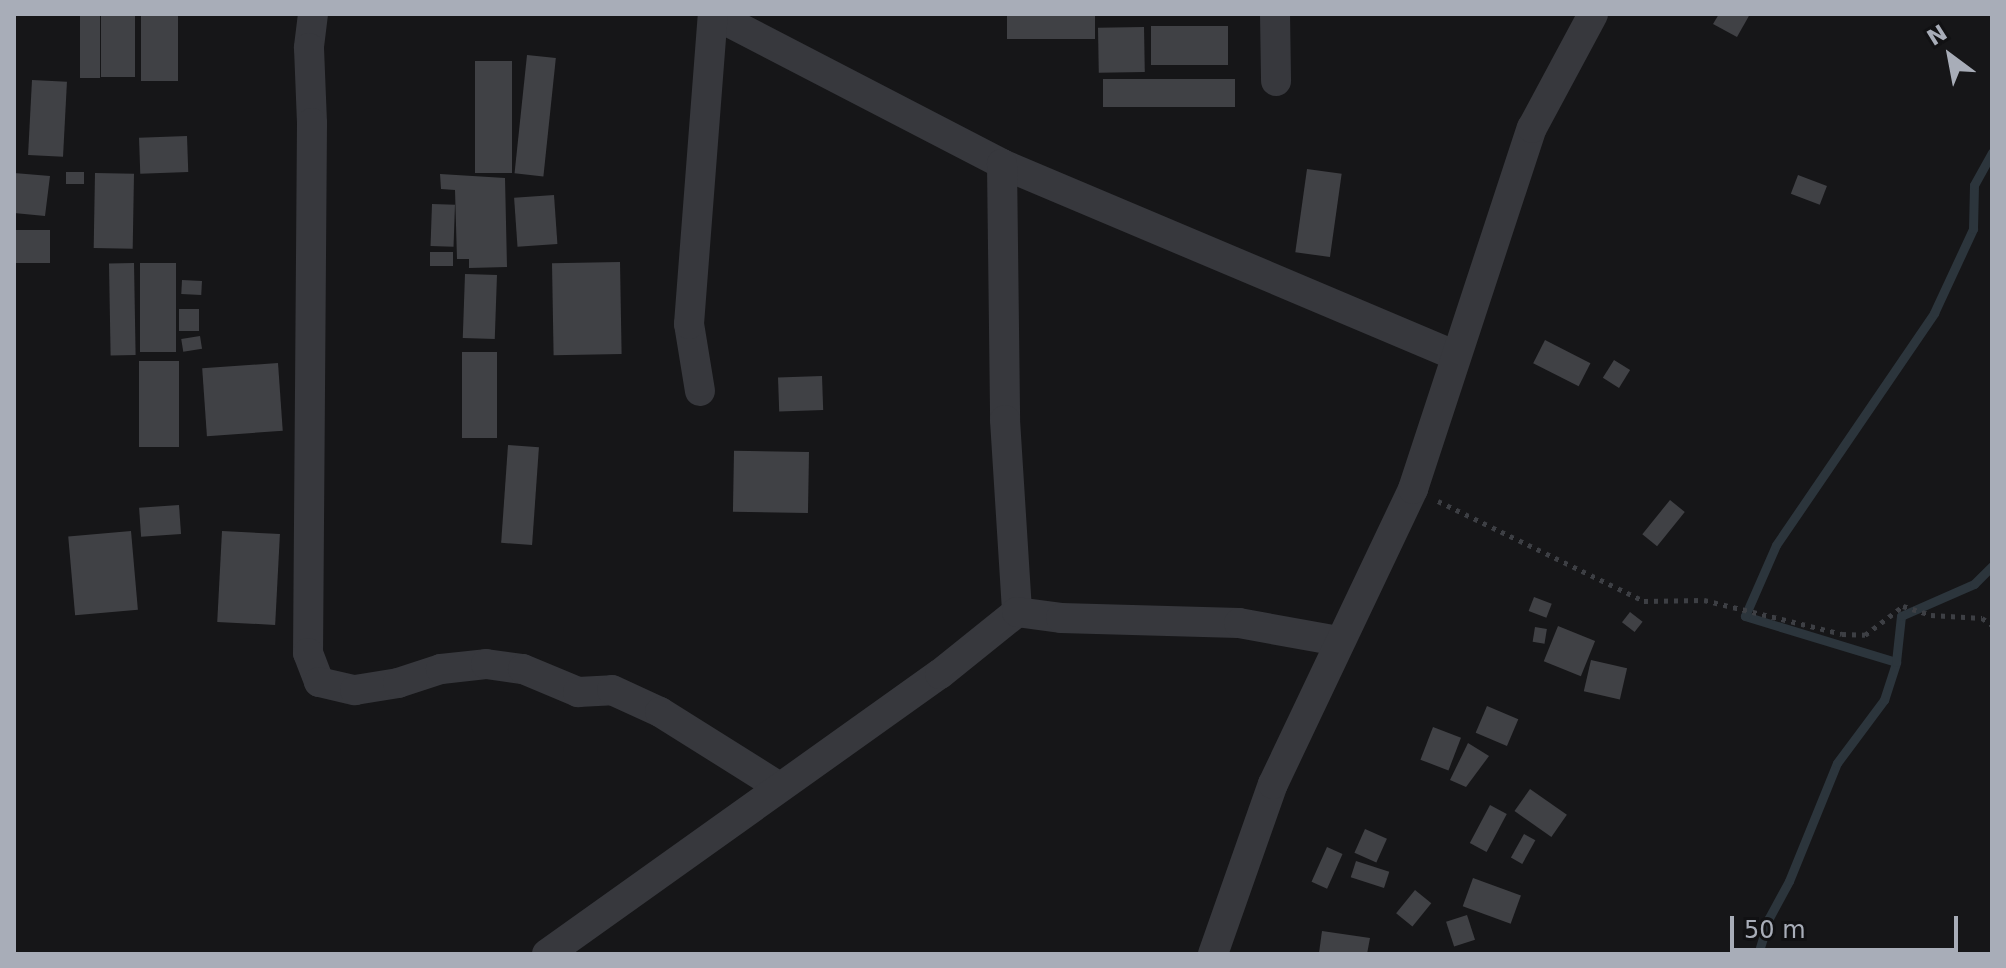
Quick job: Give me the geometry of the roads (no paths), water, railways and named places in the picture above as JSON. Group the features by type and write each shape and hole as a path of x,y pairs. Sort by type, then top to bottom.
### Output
{"street":[{"path":"313,14 309,48 312,123 308,653 319,682 355,690 398,683 441,669 486,664 523,669 578,692 612,690 624,695 660,712 778,786"},
{"path":"700,391 689,324 713,14 1002,164 1455,355"},
{"path":"1275,14 1276,81"},
{"path":"1213,954 1273,784 1338,641 1413,489 1532,128 1593,14"},
{"path":"1002,164 1005,420 1017,612"},
{"path":"547,954 778,786 940,674 1017,612 1061,618 1239,623 1338,641"}],"waterway":[{"path":"1896,662 1745,616 1776,545 1934,313 1973,229 1974,185 1992,153"},
{"path":"1758,954 1769,918 1789,881 1837,763 1884,700 1896,662 1901,616 1974,584 1992,566"}]}
